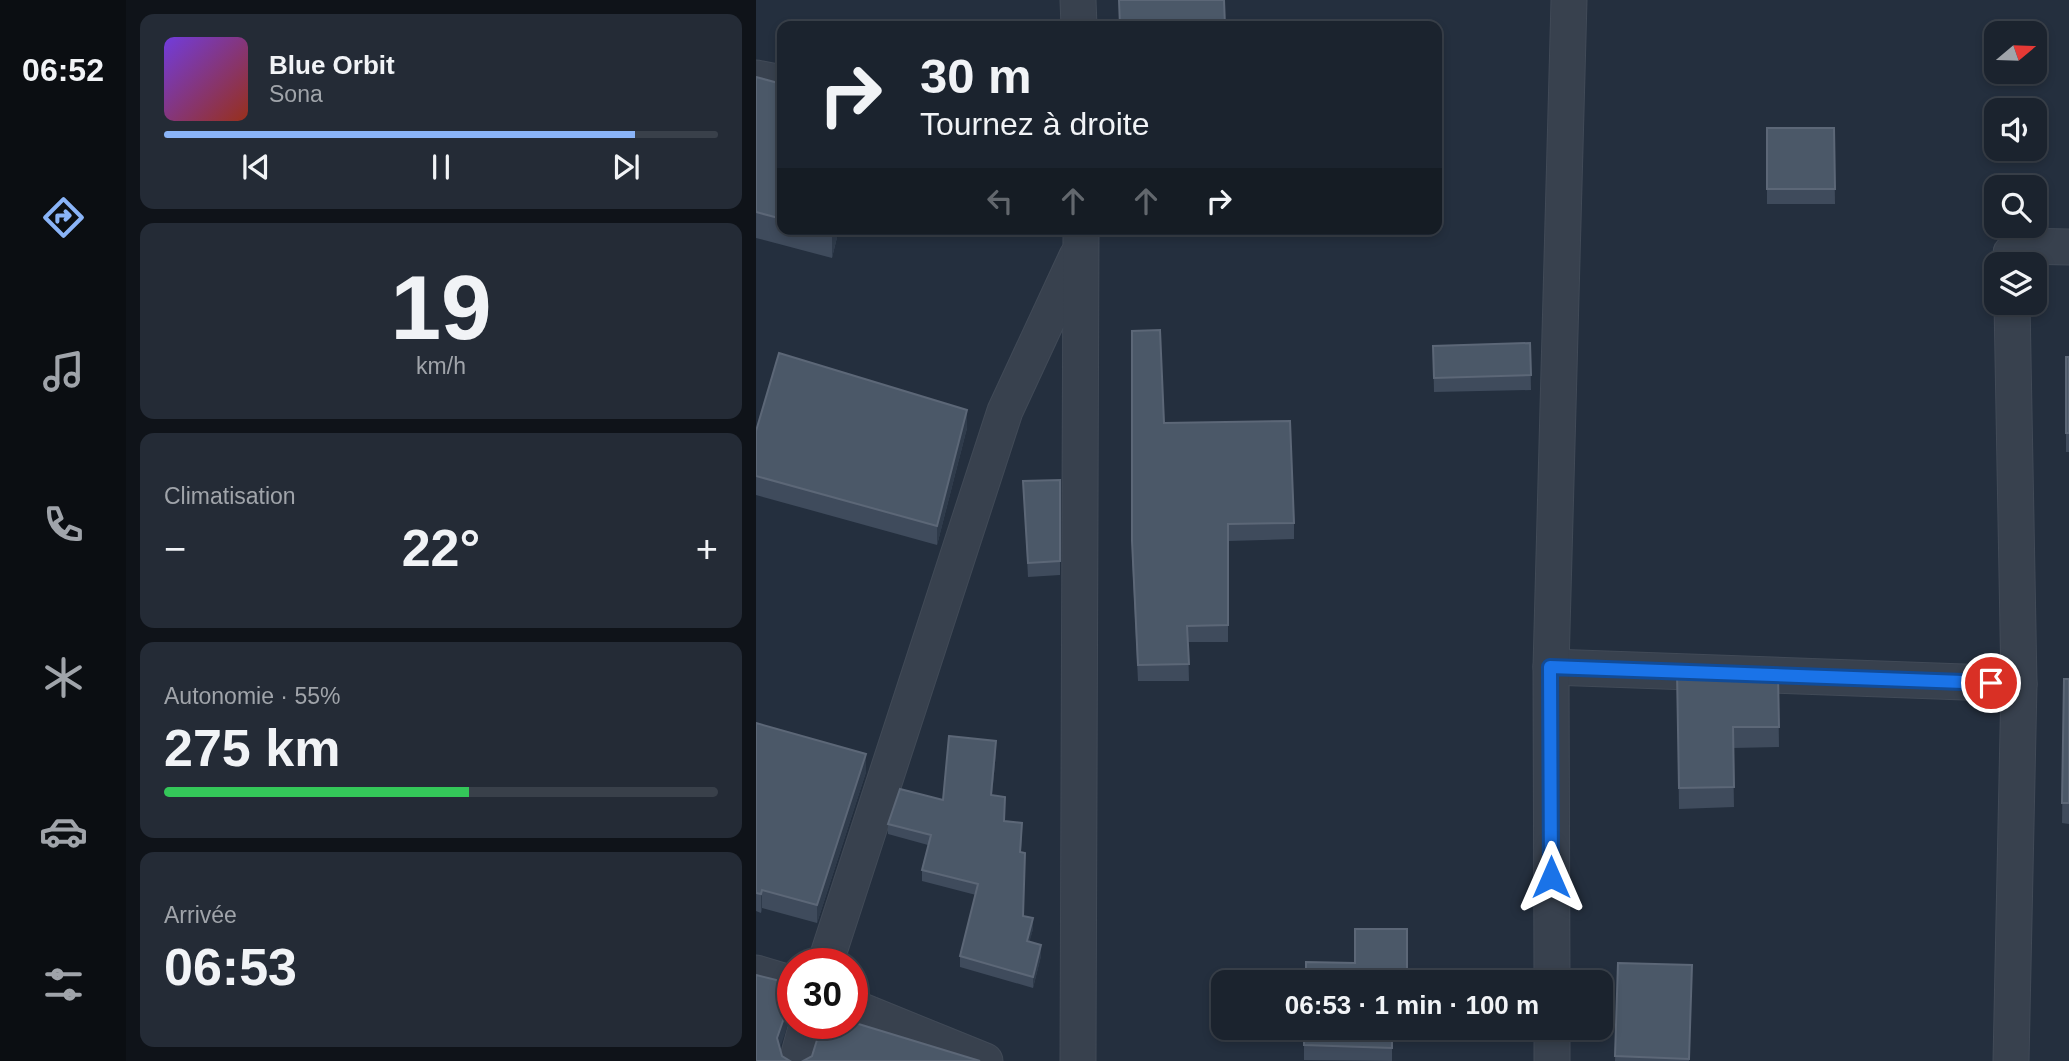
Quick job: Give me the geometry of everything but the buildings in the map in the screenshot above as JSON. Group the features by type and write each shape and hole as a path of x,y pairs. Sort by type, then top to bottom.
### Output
{"street":[{"path":"1078,0 1079,21"},
{"path":"1552,970 1550,667 1569,0"},
{"path":"756,78 777,82"},
{"path":"830,948 1005,411 1081,238"},
{"path":"1078,1061 1081,238"},
{"path":"2013,252 2023,246 2069,247"},
{"path":"2011,1061 2019,684 2012,315"},
{"path":"1550,667 2019,684"},
{"path":"756,973 777,979"},
{"path":"868,1013 985,1061"},
{"path":"797,1061 803,1039"},
{"path":"1552,1040 1552,1061"}],"route":[{"path":"1551,877 1550,667 1991,683"}]}
